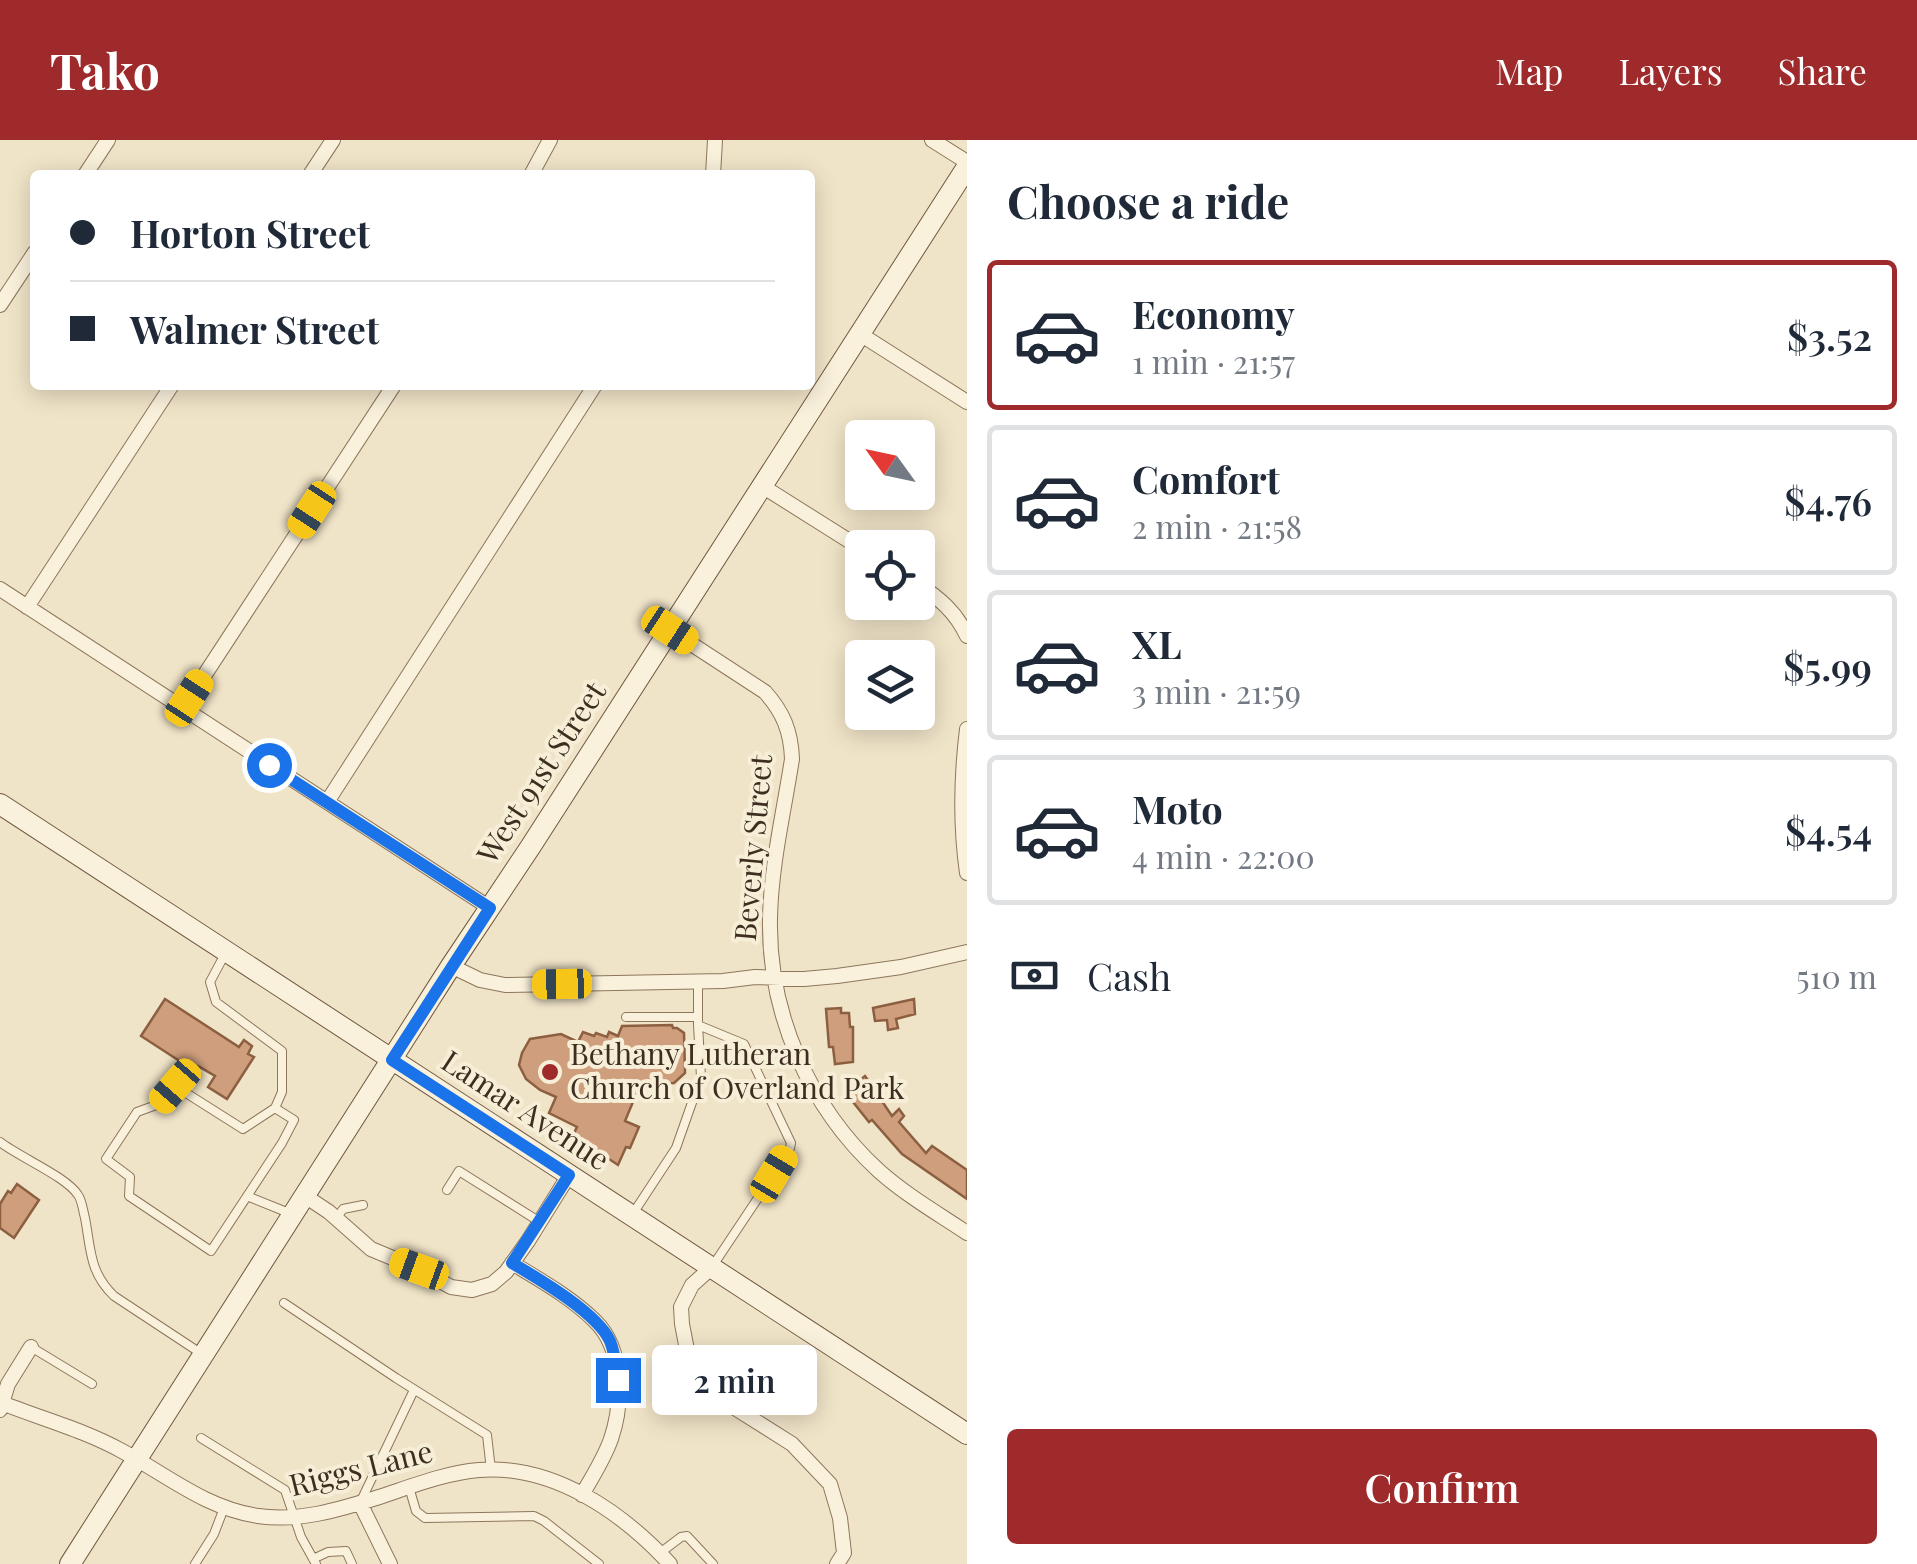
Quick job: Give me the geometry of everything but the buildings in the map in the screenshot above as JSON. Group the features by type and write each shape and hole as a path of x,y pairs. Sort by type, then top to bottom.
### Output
{"street":[{"path":"88,170 108,140"},
{"path":"313,170 333,140"},
{"path":"534,170 550,140"},
{"path":"713,170 716,140"},
{"path":"932,140 967,164"},
{"name":"West 91st Street","path":"70,1564 967,164"},
{"path":"0,305 30,260"},
{"path":"860,334 967,402"},
{"path":"27,607 169,390"},
{"path":"183,708 391,390"},
{"path":"327,802 593,390"},
{"path":"762,486 845,538"},
{"path":"0,589 490,908"},
{"path":"935,597 947,606 967,636"},
{"name":"Beverly Street","path":"670,630 764,692 786,722 792,759 772,885 770,952 784,1023 794,1050 831,1116 880,1171 907,1194 967,1233"},
{"path":"967,729 960,798 967,873"},
{"name":"Lamar Avenue","path":"0,804 967,1434"},
{"path":"451,966 480,980 505,985 804,979 901,967 967,952"},
{"path":"305,1196 371,1249 451,1287 472,1290 492,1284 512,1263 569,1175"},
{"path":"512,1263 594,1320 613,1352 618,1380 613,1430 582,1495"},
{"path":"711,1268 692,1285 681,1306 688,1355 704,1381 726,1403 792,1444 830,1484 840,1518 844,1553 837,1564"},
{"path":"1,1407 8,1384 32,1347"},
{"name":"Riggs Lane","path":"1,1407 82,1432 188,1492 224,1508 260,1516 318,1514 450,1474 508,1470 534,1475 582,1495 624,1520 665,1559"},
{"path":"360,1502 390,1564"}],"lane":[{"path":"226,952 210,982 216,1002 282,1051 282,1092 275,1108 243,1129 175,1086 159,1104 137,1112 106,1158 130,1177 129,1196 211,1251 294,1120 275,1108"},
{"path":"631,1216 676,1148 701,1077 698,981"},
{"path":"626,1017 698,1021 744,1044 791,1143 711,1268"},
{"path":"0,1142 78,1194 94,1270 104,1286 204,1355"},
{"path":"446,1190 459,1171 540,1222"},
{"path":"247,1196 293,1214"},
{"path":"336,1218 343,1209 363,1205"},
{"path":"284,1303 488,1435 490,1470"},
{"path":"32,1347 92,1384"},
{"path":"360,1502 414,1390"},
{"path":"201,1438 285,1490 314,1562 328,1552 346,1551 352,1564"},
{"path":"409,1487 416,1510 425,1518 534,1516 599,1564"},
{"path":"196,1564 224,1508"},
{"path":"665,1559 681,1537 687,1536 713,1564"}],"place":[{"name":"Bethany Lutheran Church of Overland Park","path":"550,1072"}],"route":[{"path":"269,765 490,908 392,1060 569,1175 512,1263 600,1326 610,1342 618,1380"}]}
